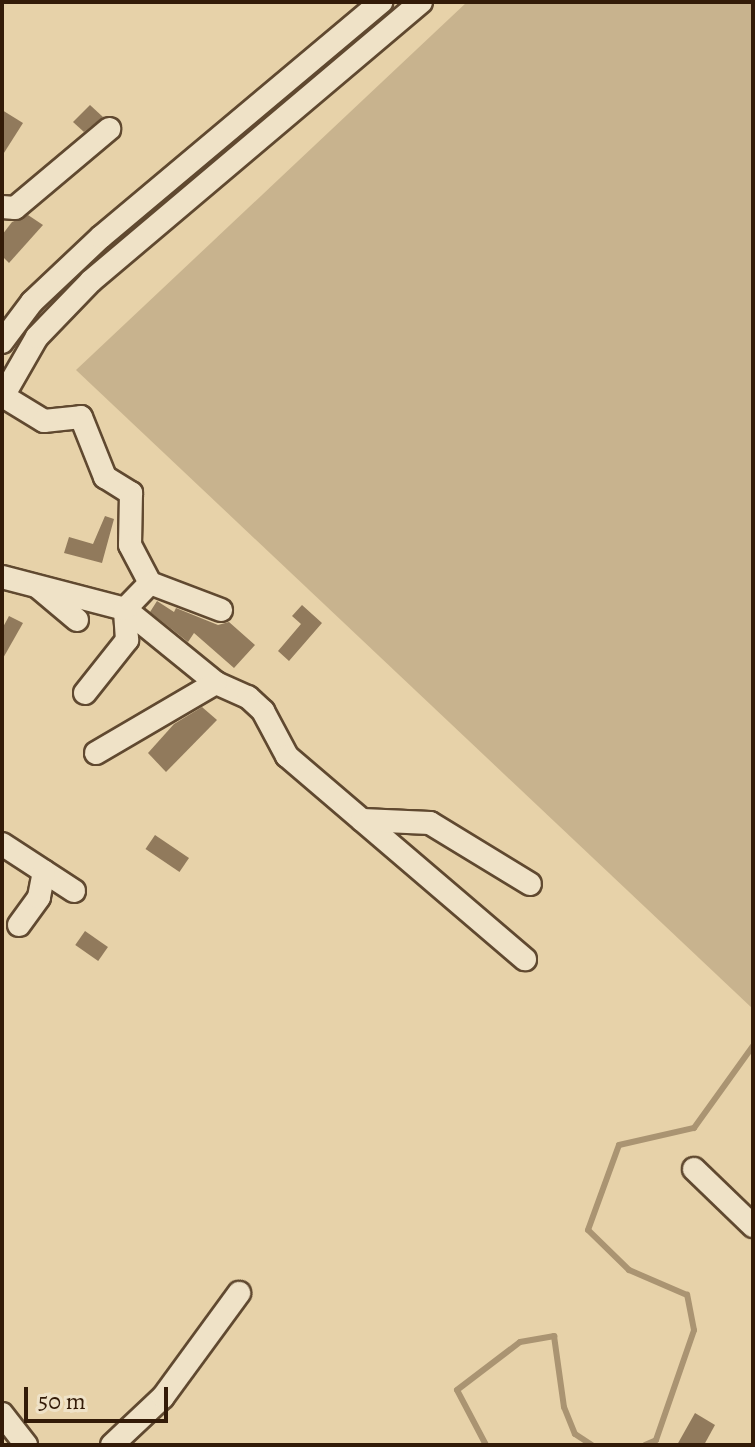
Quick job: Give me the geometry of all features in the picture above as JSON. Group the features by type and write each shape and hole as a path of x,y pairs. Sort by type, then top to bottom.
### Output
{"street":[{"path":"2,342 32,302 101,237 381,2"},
{"path":"221,610 150,583 130,545 131,493 105,477 81,417 44,421 3,397 37,337 91,281 421,2"},
{"path":"2,207 15,208 109,129"},
{"path":"2,577 125,609 216,683 248,697 263,711 287,756 525,959"},
{"path":"34,583 77,620"},
{"path":"85,693 127,640 125,609 150,583"},
{"path":"96,753 216,683"},
{"path":"362,820 430,823 530,884"},
{"path":"2,844 74,891"},
{"path":"19,925 39,897 44,871"},
{"path":"694,1169 753,1226"},
{"path":"112,1445 163,1397 239,1293"},
{"path":"2,1414 26,1445"}],"shaded area":[{"path":"467,2 753,2 753,1009 76,370"}],"building":[{"path":"90,105 103,117 84,132 73,122"},
{"path":"2,110 23,123 2,156"},
{"path":"28,215 43,225 9,263 2,256 2,235 12,222"},
{"path":"105,516 114,519 102,563 64,553 69,537 93,544"},
{"path":"157,601 174,612 176,608 218,625 229,622 255,645 234,668 194,633 188,642 150,612"},
{"path":"302,605 322,623 289,661 278,651 301,624 292,616"},
{"path":"9,616 23,623 2,660 2,629"},
{"path":"202,707 217,720 166,772 148,753 174,724"},
{"path":"155,835 189,858 179,872 145,849"},
{"path":"85,931 108,947 98,961 75,945"},
{"path":"695,1413 715,1425 704,1445 677,1445"}],"waterway":[{"path":"645,1445 656,1440 694,1330 687,1295 629,1270 588,1230 619,1145 694,1128 753,1046"},
{"path":"486,1445 457,1390 520,1342 554,1336 564,1407 575,1434 592,1445"}]}
